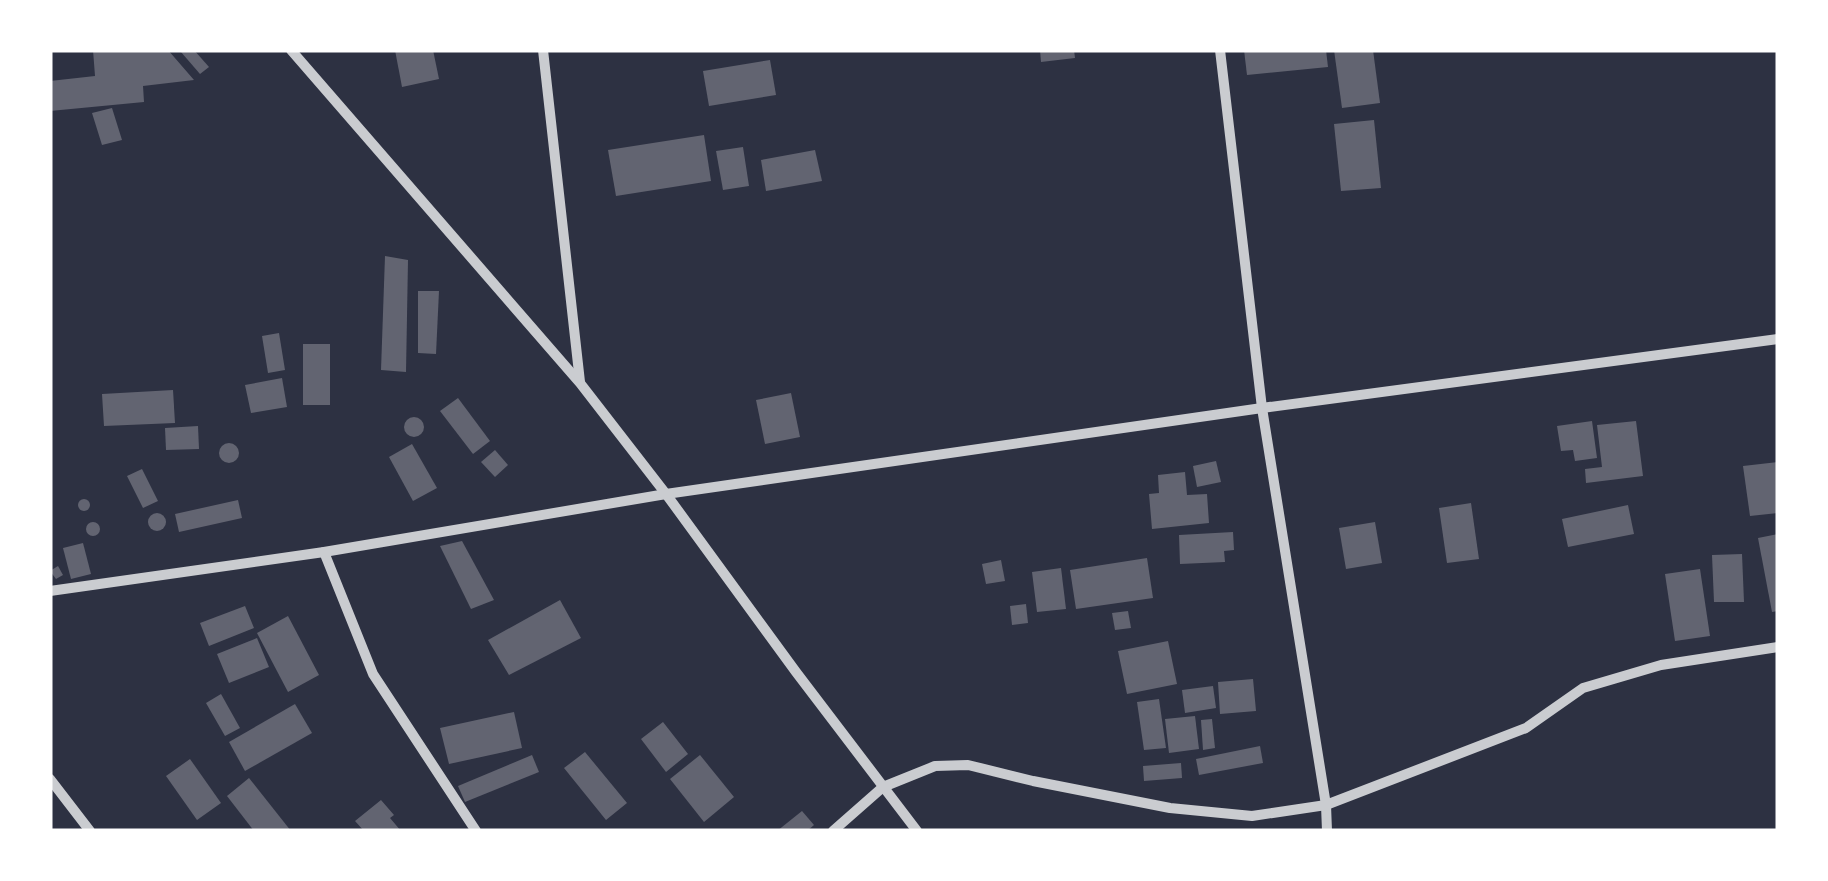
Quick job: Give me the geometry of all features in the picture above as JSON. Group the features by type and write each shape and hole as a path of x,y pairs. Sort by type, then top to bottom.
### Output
{"street":[{"path":"291,50 580,383 917,831"},
{"path":"543,50 580,383"},
{"path":"1220,50 1262,408 1327,831"},
{"path":"50,591 324,552 666,494 1262,408 1778,340"},
{"path":"324,552 373,674 476,831"},
{"path":"833,831 883,787 935,766 968,765 1170,808 1252,816 1326,805 1526,728 1584,688 1661,664 1778,647"},
{"path":"50,780 90,831"}],"building":[{"path":"93,50 168,50 194,80 143,86 144,102 50,111 50,81 95,76"},
{"path":"183,50 194,50 209,67 200,74"},
{"path":"395,50 433,50 439,79 402,87"},
{"path":"1040,50 1074,50 1075,58 1041,62"},
{"path":"1244,50 1326,50 1328,67 1247,75"},
{"path":"1334,50 1373,50 1380,103 1342,108"},
{"path":"770,60 776,95 709,106 703,71"},
{"path":"112,108 122,140 102,145 92,113"},
{"path":"1374,120 1381,188 1341,191 1334,124"},
{"path":"704,135 711,181 616,196 608,150"},
{"path":"743,147 749,186 723,190 716,151"},
{"path":"815,150 822,181 766,191 761,160"},
{"path":"385,256 408,260 406,372 381,370"},
{"path":"418,291 439,291 436,354 418,353"},
{"path":"279,333 285,370 268,373 262,336"},
{"path":"303,344 330,344 330,405 303,405"},
{"path":"282,378 287,407 251,413 245,385"},
{"path":"173,390 175,423 104,426 102,394"},
{"path":"791,393 800,437 765,444 756,400"},
{"path":"458,398 490,441 473,454 440,411"},
{"path":"414,417 424,427 414,437 404,427"},
{"path":"1592,421 1597,458 1575,461 1573,450 1561,451 1557,426"},
{"path":"1636,421 1643,476 1586,483 1585,469 1602,467 1597,425"},
{"path":"198,426 199,449 166,450 165,428"},
{"path":"229,443 239,453 229,463 219,453"},
{"path":"412,444 437,488 413,501 389,457"},
{"path":"495,450 508,465 495,477 481,462"},
{"path":"1216,461 1221,482 1197,487 1193,466"},
{"path":"1778,462 1778,513 1750,516 1743,466"},
{"path":"142,469 158,501 143,508 127,476"},
{"path":"1185,472 1187,495 1207,494 1209,523 1152,529 1149,494 1159,493 1158,475"},
{"path":"79,500 89,500 89,510 79,510"},
{"path":"238,500 242,518 179,532 175,514"},
{"path":"1471,503 1479,559 1447,563 1439,508"},
{"path":"1628,505 1634,534 1568,547 1562,519"},
{"path":"157,513 166,522 157,531 148,522"},
{"path":"93,522 100,529 93,536 86,529"},
{"path":"1375,522 1382,563 1346,569 1339,528"},
{"path":"1233,532 1234,550 1224,551 1225,562 1180,564 1179,535"},
{"path":"1778,534 1778,611 1772,612 1758,538"},
{"path":"462,541 494,600 471,609 440,546"},
{"path":"83,543 91,574 71,579 63,548"},
{"path":"1742,554 1744,602 1714,602 1712,555"},
{"path":"1147,558 1153,598 1076,609 1070,570"},
{"path":"1001,560 1005,581 986,584 982,564"},
{"path":"58,566 63,575 56,579 50,571"},
{"path":"1061,568 1066,609 1037,612 1032,572"},
{"path":"1700,569 1710,636 1675,641 1665,574"},
{"path":"560,600 581,638 509,675 488,640"},
{"path":"1026,604 1028,623 1012,625 1010,606"},
{"path":"245,606 254,628 209,646 200,623"},
{"path":"1128,611 1131,628 1115,630 1112,613"},
{"path":"288,616 319,675 288,692 257,633"},
{"path":"257,638 269,667 229,683 217,654"},
{"path":"1168,641 1177,684 1127,694 1118,651"},
{"path":"1253,679 1256,711 1220,714 1218,682"},
{"path":"1213,686 1216,708 1185,713 1182,690"},
{"path":"221,694 240,728 225,736 206,703"},
{"path":"1159,699 1166,748 1144,750 1137,702"},
{"path":"295,704 312,733 245,771 229,742"},
{"path":"514,712 522,748 449,764 440,728"},
{"path":"1195,716 1199,749 1169,753 1165,719"},
{"path":"1212,719 1215,748 1203,750 1201,720"},
{"path":"663,722 688,754 666,772 641,739"},
{"path":"1260,746 1263,763 1199,775 1196,759"},
{"path":"585,752 627,803 606,820 564,768"},
{"path":"532,755 539,772 465,802 458,786"},
{"path":"700,755 734,797 704,822 670,779"},
{"path":"190,759 221,803 197,820 166,776"},
{"path":"1181,763 1182,778 1144,781 1143,766"},
{"path":"249,778 291,831 254,831 227,796"},
{"path":"381,800 401,831 364,831 355,821"},
{"path":"802,811 814,825 807,831 777,831"}]}
